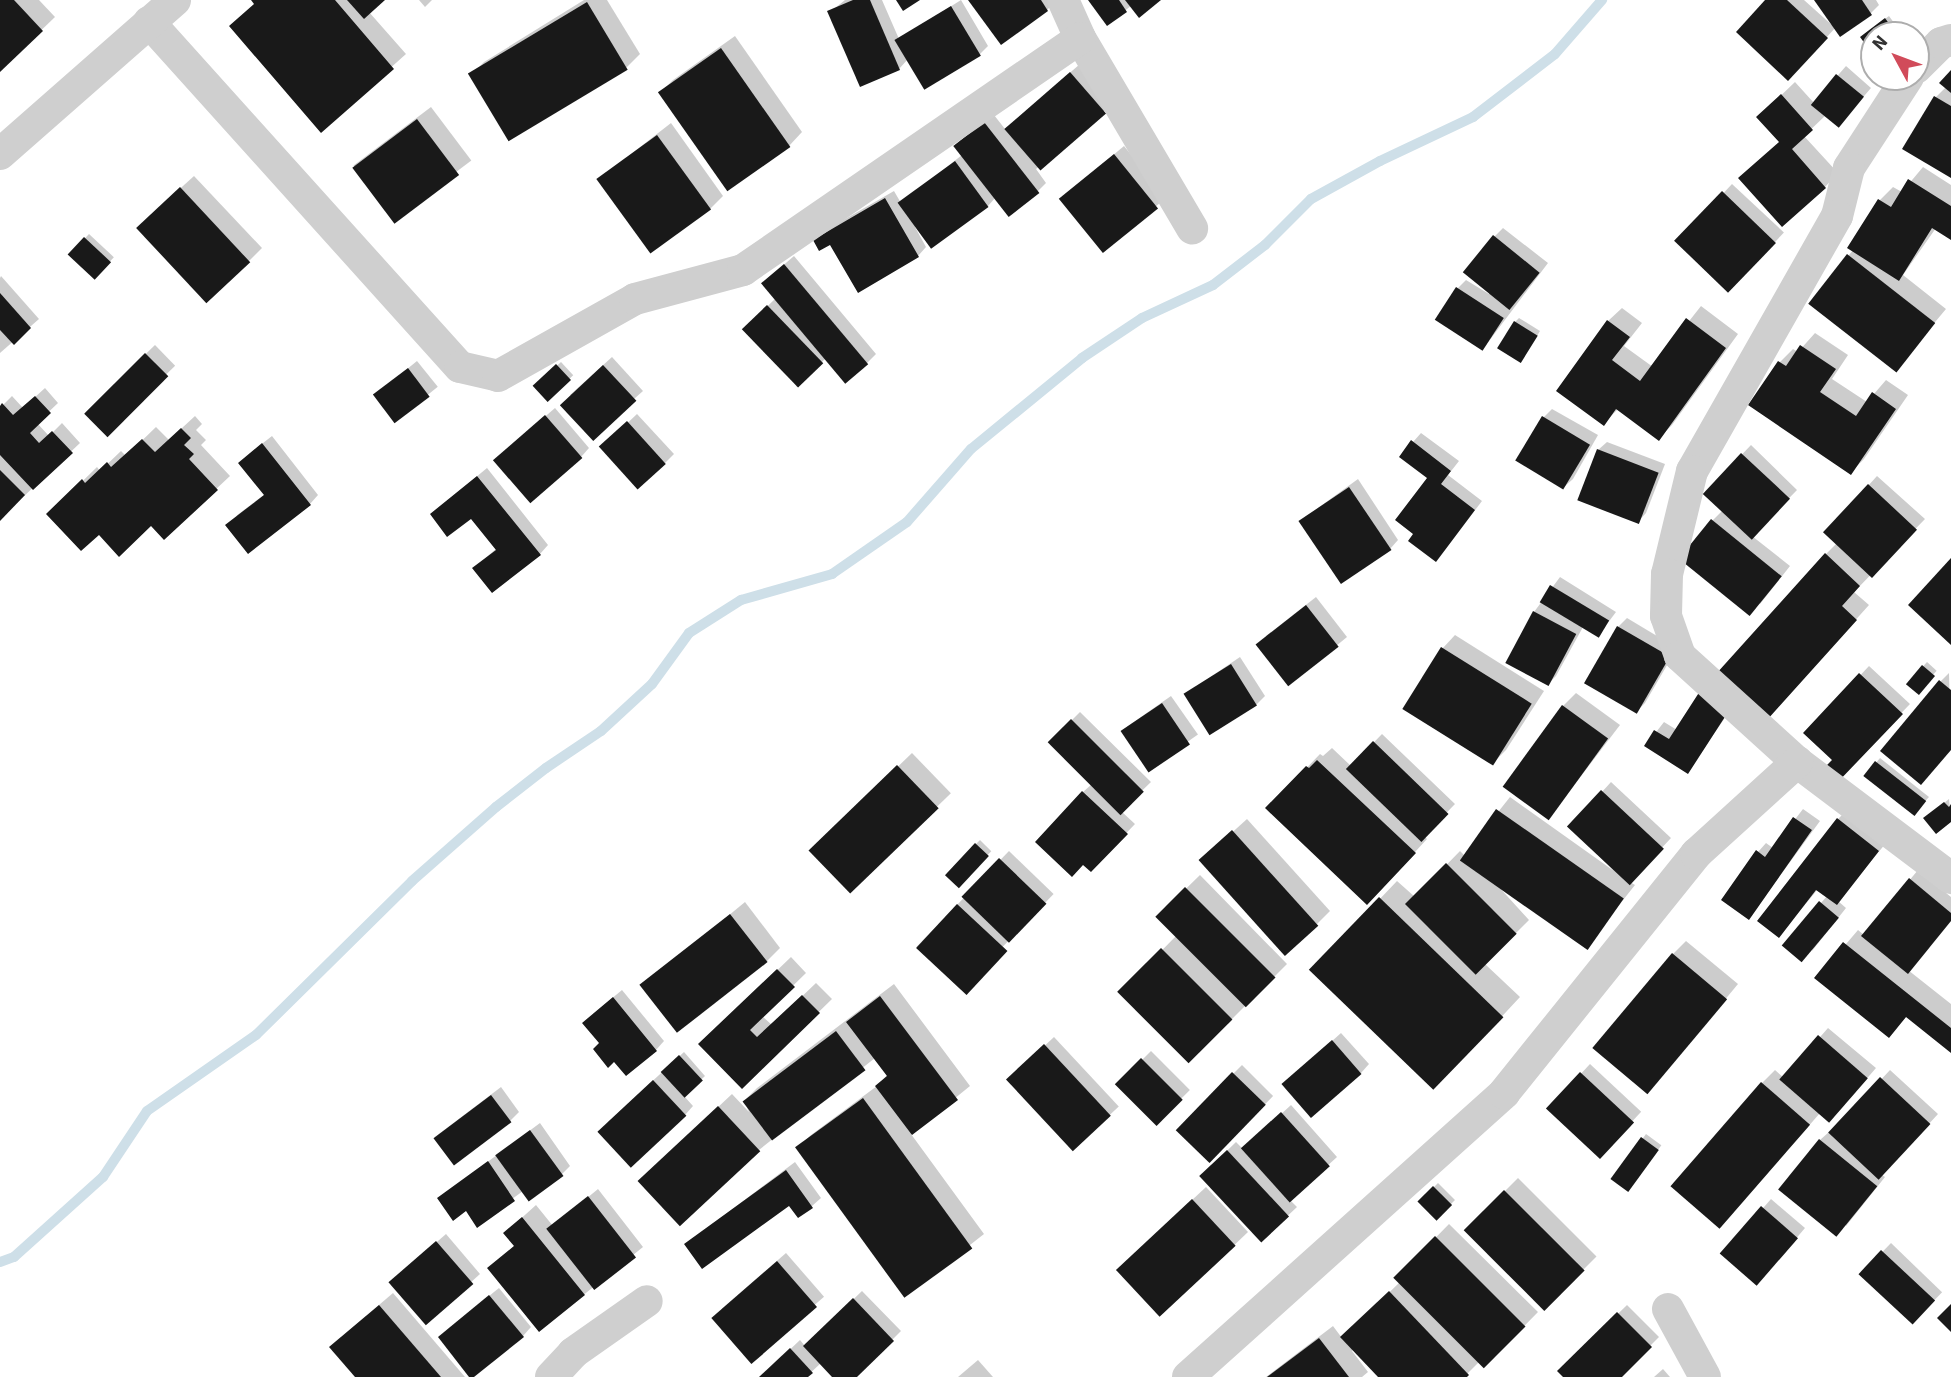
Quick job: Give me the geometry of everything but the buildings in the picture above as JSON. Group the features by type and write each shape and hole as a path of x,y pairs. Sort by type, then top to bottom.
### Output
{"street":[{"path":"0,154 175,0"},
{"path":"1063,0 1080,38 1192,228"},
{"path":"149,22 460,367 498,376 635,299 743,271 1080,38"},
{"path":"1930,54 1941,43 1951,40"},
{"path":"1899,91 1849,168 1837,216 1692,471 1667,574 1666,616 1680,656 1797,762 1951,878"},
{"path":"1188,1377 1504,1093 1696,854 1797,762"},
{"path":"551,1377 573,1353 647,1301"},
{"path":"1668,1309 1705,1377"}],"waterway":[{"path":"0,1262 14,1257 103,1177 147,1111 256,1035 412,881 496,807 546,768 601,731 652,684 689,633 741,600 832,574 907,522 971,449 1082,358 1142,318 1213,285 1265,245 1311,199 1380,161 1473,117 1555,54 1602,0"}]}
